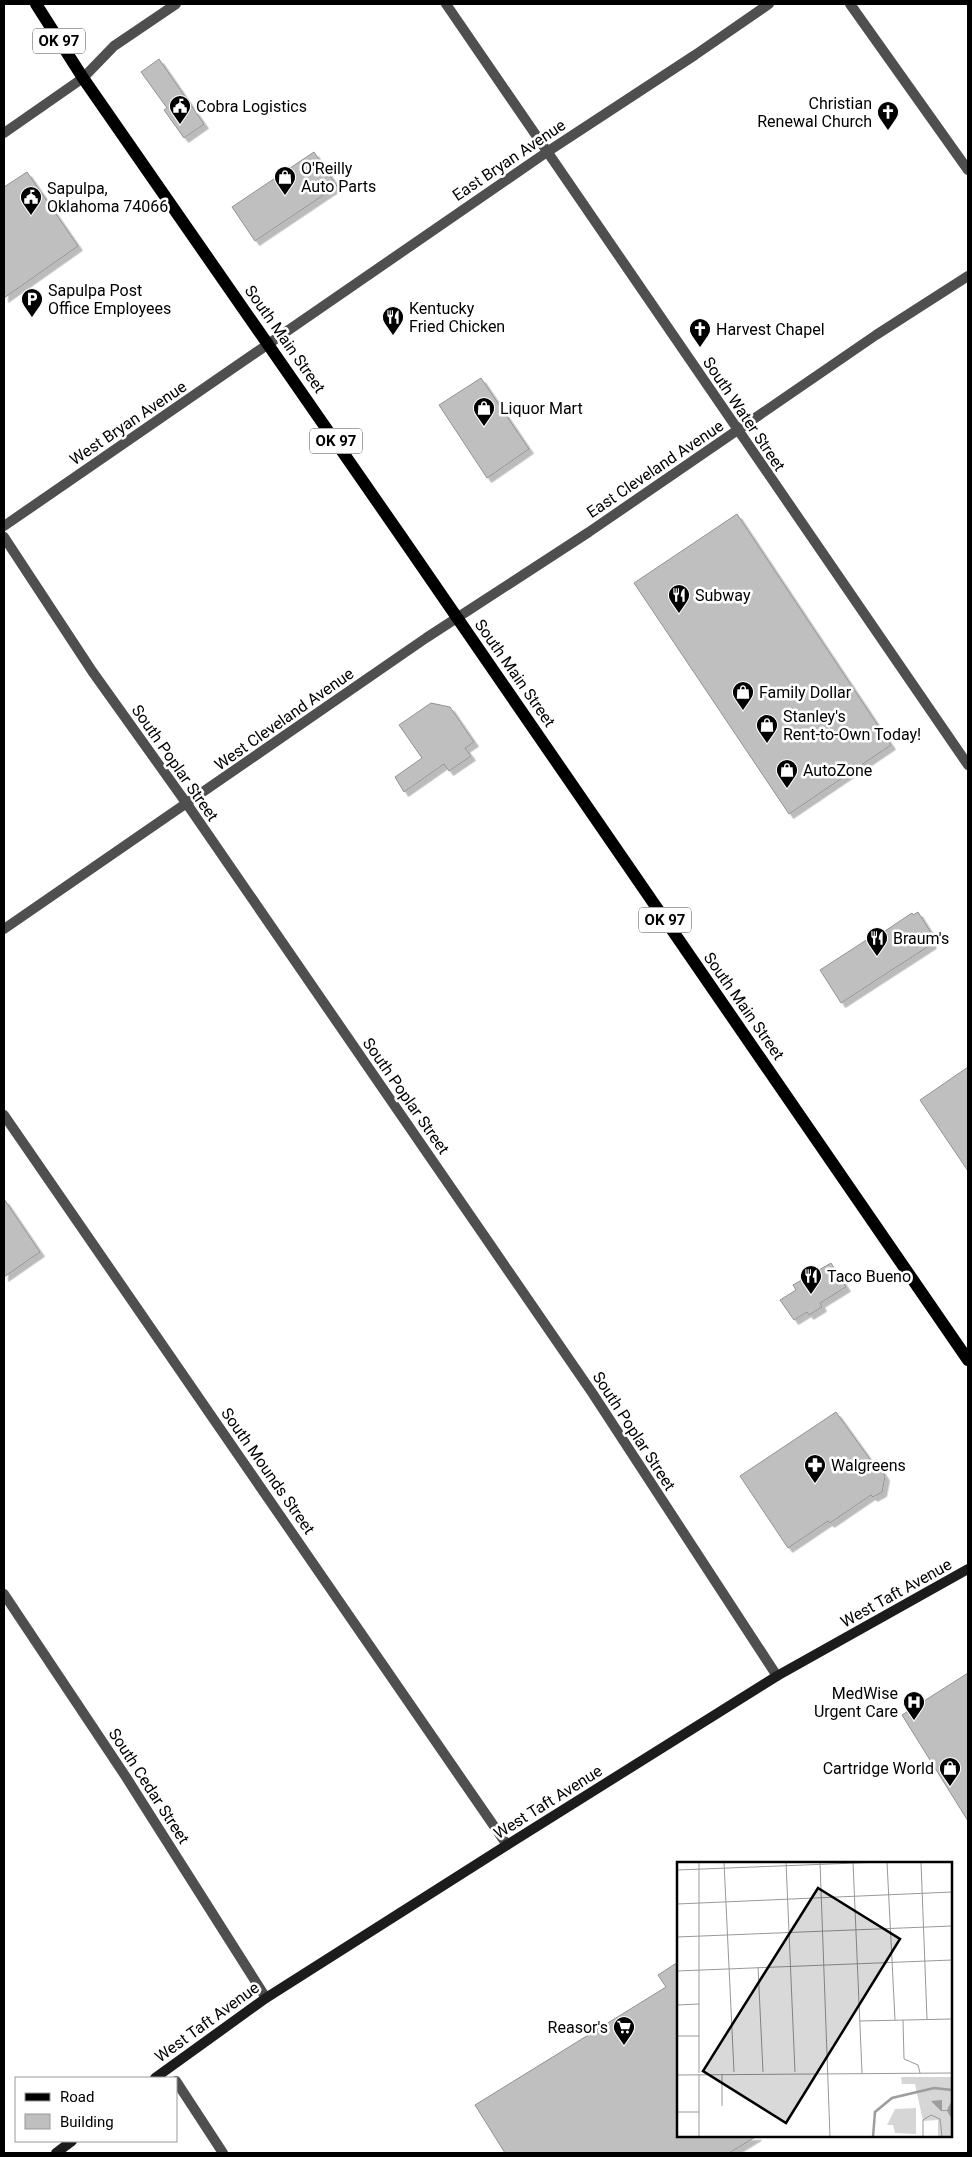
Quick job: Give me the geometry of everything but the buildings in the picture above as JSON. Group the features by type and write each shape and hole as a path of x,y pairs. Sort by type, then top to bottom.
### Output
{"main road":[{"name":"South Main Street","path":"36,4 83,78 458,618 968,1360"},
{"name":"West Taft Avenue","path":"156,2077 266,1998 777,1676 968,1569"},
{"path":"56,2153 71,2142"}],"street":[{"path":"4,133 83,78 114,46 176,4"},
{"name":"South Water Street","path":"446,4 968,765"},
{"name":"East Bryan Avenue","path":"268,344 547,152 769,4"},
{"path":"850,4 968,170"},
{"name":"East Cleveland Avenue","path":"458,618 504,590 876,335 968,276"},
{"name":"West Bryan Avenue","path":"4,526 268,344"},
{"name":"South Poplar Street","path":"4,537 92,671 187,804 593,1394 777,1676"},
{"name":"West Cleveland Avenue","path":"4,929 458,618"},
{"name":"South Mounds Street","path":"4,1114 507,1845"},
{"name":"South Cedar Street","path":"4,1594 126,1777 266,1998"},
{"path":"168,2068 173,2077"},
{"path":"178,2085 223,2153"}],"place":[{"name":"Cobra Logistics","path":"180,125"},
{"name":"Christian Renewal Church","path":"888,131"},
{"name":"O'Reilly Auto Parts","path":"285,196"},
{"name":"Sapulpa, Oklahoma 74066","path":"31,216"},
{"name":"Sapulpa Post Office Employees","path":"32,318"},
{"name":"Kentucky Fried Chicken","path":"393,336"},
{"name":"Harvest Chapel","path":"700,348"},
{"name":"Liquor Mart","path":"484,427"},
{"name":"Subway","path":"679,614"},
{"name":"Family Dollar","path":"743,711"},
{"name":"Stanley's Rent-to-Own Today!","path":"767,744"},
{"name":"AutoZone","path":"787,789"},
{"name":"Braum's","path":"877,957"},
{"name":"Taco Bueno","path":"811,1295"},
{"name":"Walgreens","path":"815,1484"},
{"name":"MedWise Urgent Care","path":"914,1721"},
{"name":"Cartridge World","path":"950,1787"},
{"name":"Reasor's","path":"624,2046"}]}
